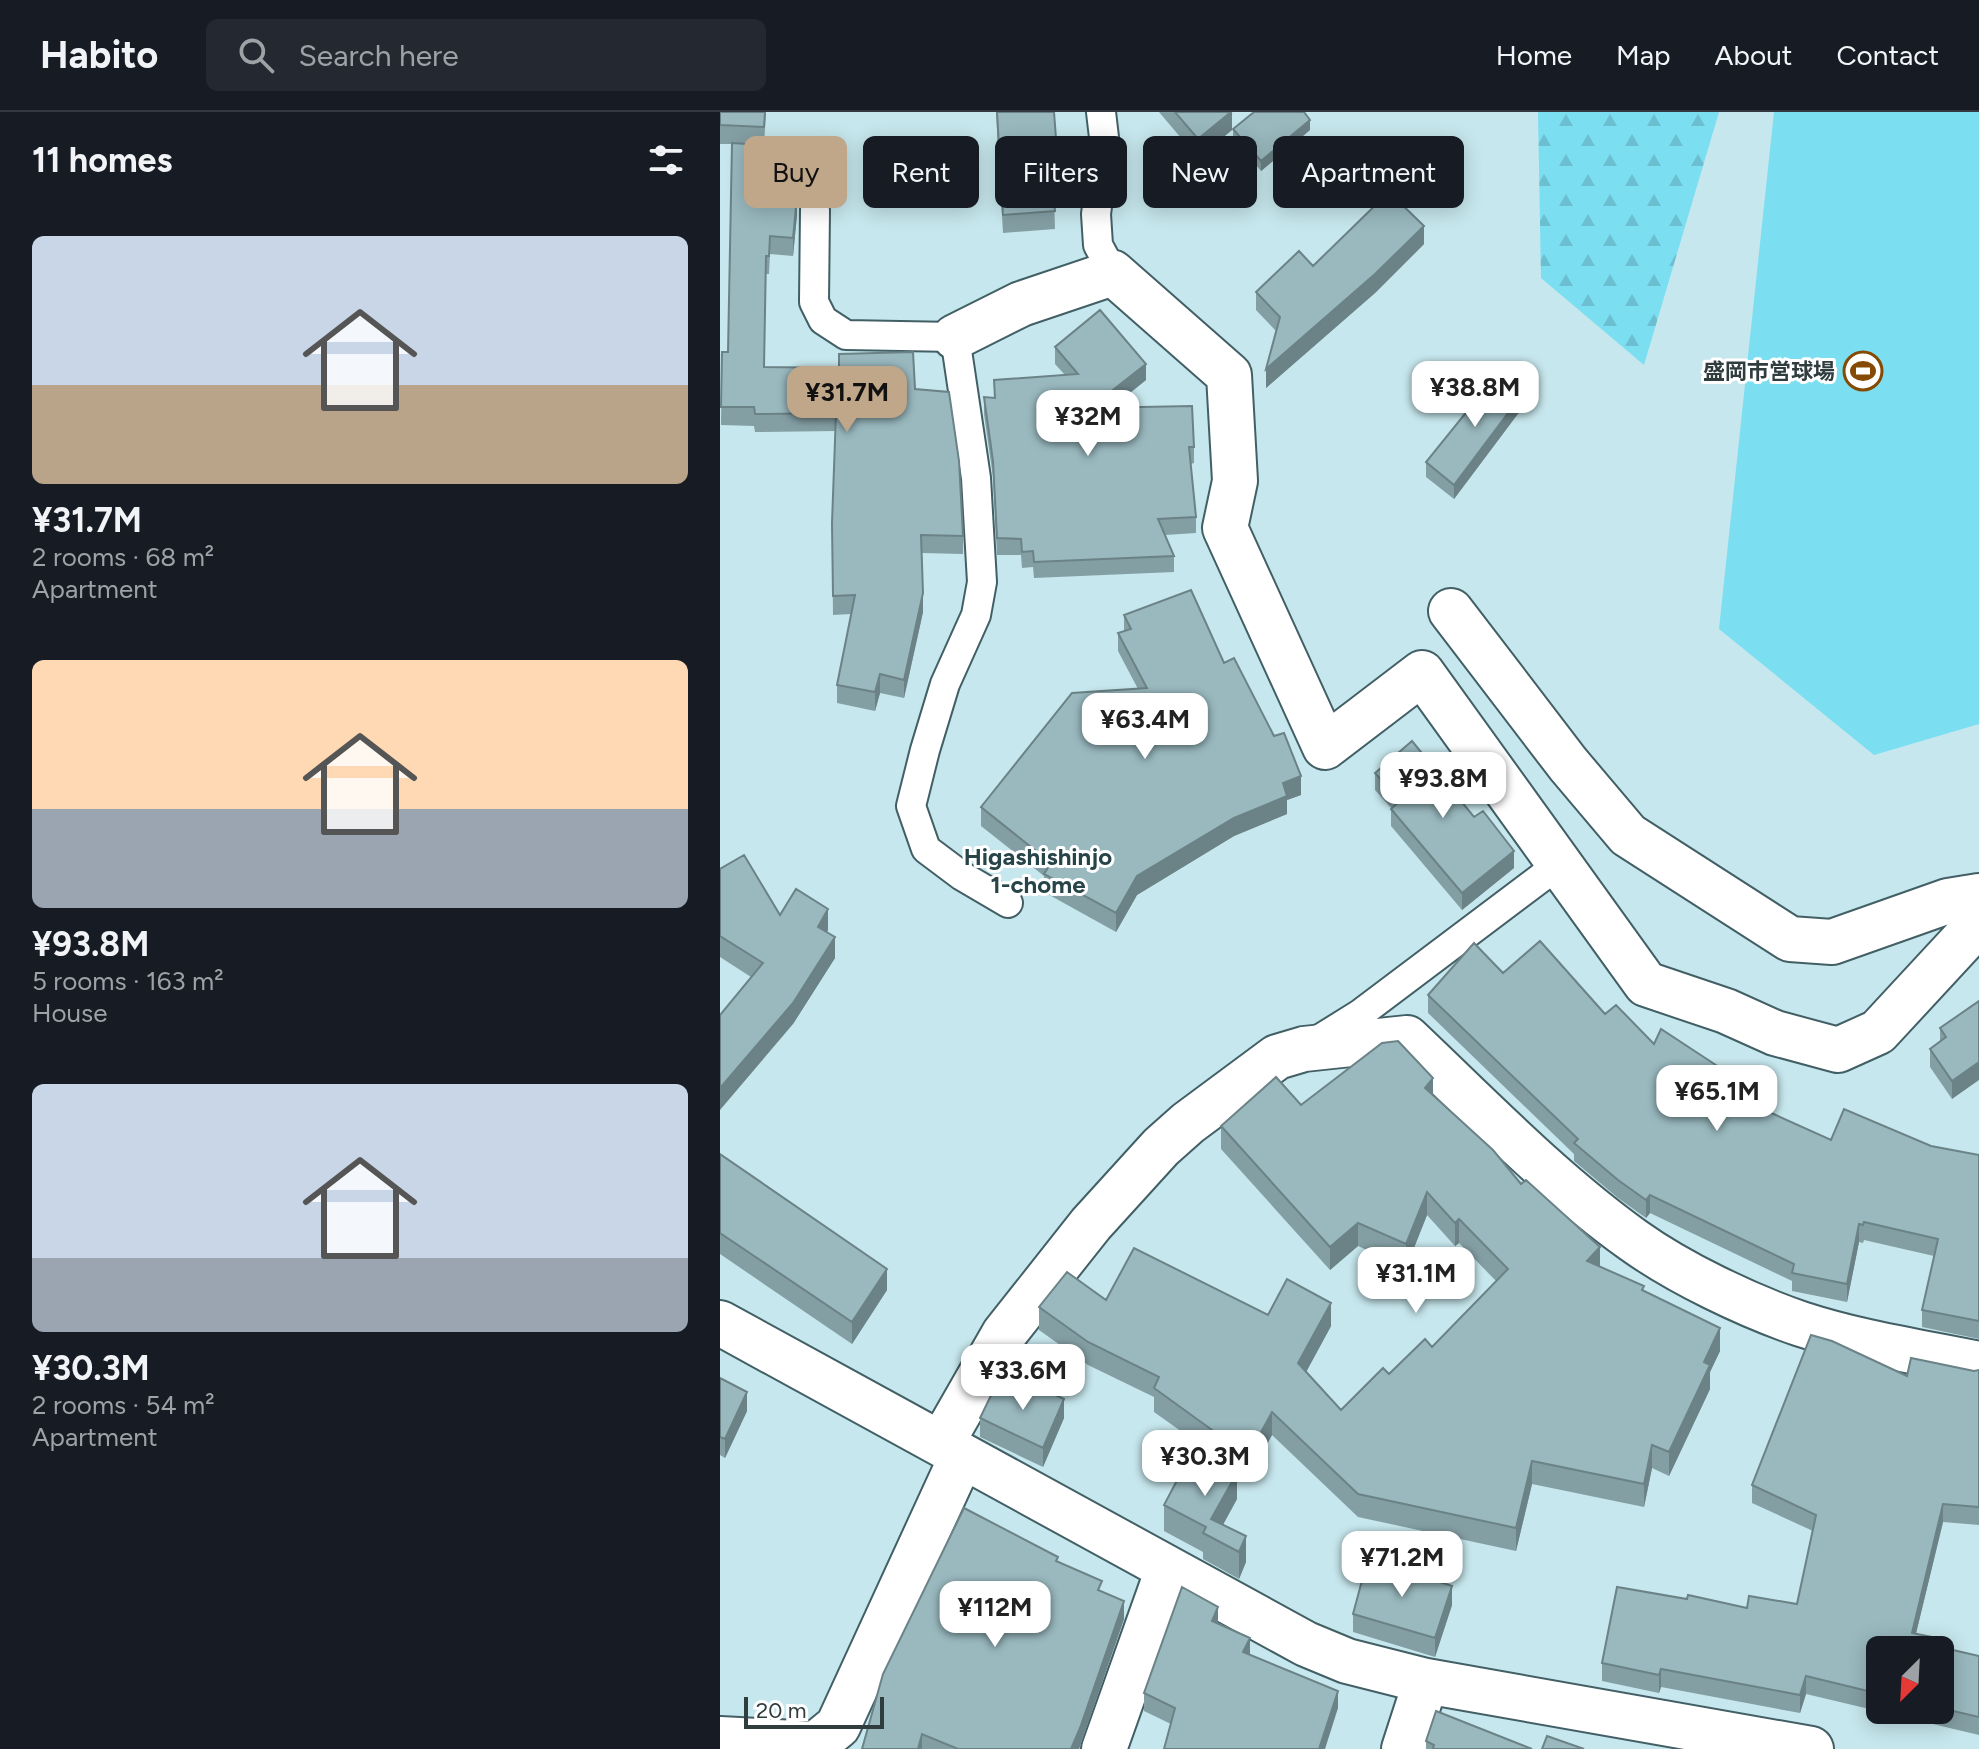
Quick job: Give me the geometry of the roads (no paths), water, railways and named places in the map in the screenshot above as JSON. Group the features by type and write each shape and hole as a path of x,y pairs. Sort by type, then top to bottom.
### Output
{"street":[{"path":"955,337 1021,304 1113,273 1229,375 1235,481 1225,528 1325,747 1422,673 1646,984 1726,1011 1775,1033 1838,1050 1878,1032 1979,923"},
{"path":"1451,611 1568,764 1628,835 1790,939 1832,942 1948,901 1979,896"},
{"path":"720,1739 794,1746 816,1744 838,1726 952,1450 1004,1334 1091,1224 1161,1147 1188,1123 1277,1057 1304,1049 1407,1038 1577,1197 1635,1241 1686,1272 1802,1324 1874,1343 1979,1364"},
{"path":"720,1323 1306,1644 1347,1661 1426,1681 1811,1749"},
{"path":"1104,1749 1168,1569"},
{"path":"1404,1749 1426,1681"}],"lane":[{"path":"1101,112 1105,146 1096,214 1098,245 1113,273"},
{"path":"815,210 814,302 823,320 846,335 955,337 976,478 982,582 976,615 945,684 911,806 926,849 962,876 1008,903"},
{"path":"1304,1049 1360,1014 1558,865"}],"place":[{"name":"盛岡市営球場","path":"1863,371"}],"district":[{"name":"Higashishinjo 1-chome","path":"1038,871"}]}
